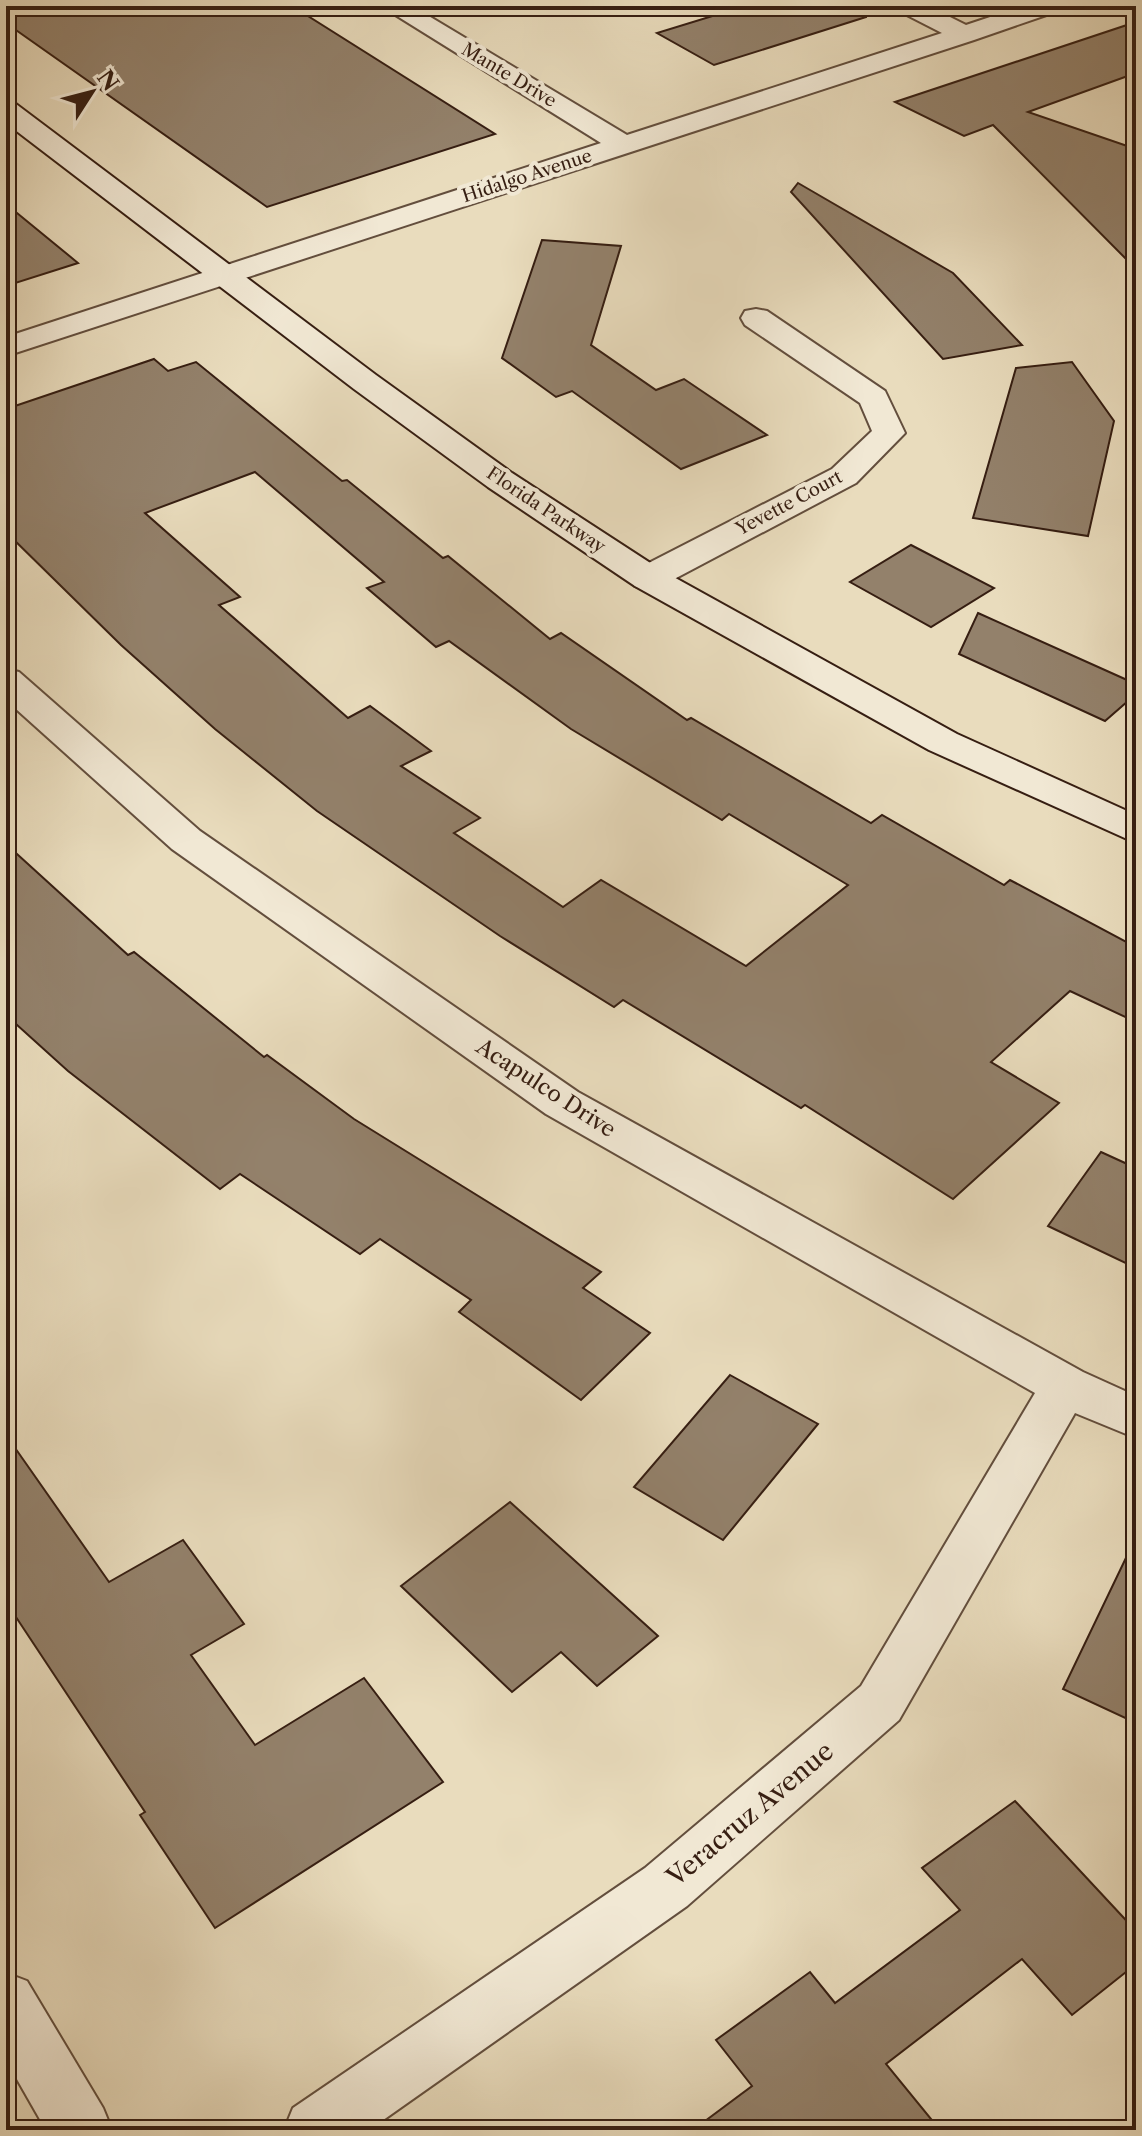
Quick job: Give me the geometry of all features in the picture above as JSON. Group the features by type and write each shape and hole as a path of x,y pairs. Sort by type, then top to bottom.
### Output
{"street":[{"name":"Mante Drive","path":"394,6 624,145"},
{"path":"908,6 965,34"},
{"name":"Hidalgo Avenue","path":"6,347 1049,6"},
{"name":"Florida Parkway","path":"6,110 222,277 500,480 648,578 943,742 1136,830"},
{"name":"Yevette Court","path":"648,578 844,476 889,433 874,398 756,318"},
{"name":"Acapulco Drive","path":"6,680 186,840 562,1103 1065,1386 1136,1418"},
{"name":"Veracruz Avenue","path":"315,2130 666,1887 880,1703 1065,1386"},
{"path":"6,2002 81,2130"}],"building":[{"path":"6,6 292,6 495,134 267,207 6,23"},
{"path":"745,6 864,6 866,17 714,65 657,33"},
{"path":"1136,22 1136,73 1028,112 1136,149 1136,269 993,125 964,136 895,102"},
{"path":"798,183 953,273 1022,345 943,359 791,192"},
{"path":"6,204 78,263 6,286"},
{"path":"542,240 621,246 591,345 656,390 684,379 767,435 681,469 572,391 556,397 502,358"},
{"path":"154,359 168,371 196,362 342,481 347,480 443,558 448,556 550,639 561,633 687,720 691,718 871,823 882,815 1004,885 1010,880 1136,947 1136,1022 1070,991 991,1062 1059,1103 953,1199 805,1105 801,1108 623,1000 614,1007 500,936 317,811 215,729 121,645 6,532 6,409","holes":["255,472 384,582 367,588 436,647 449,641 571,729 722,820 729,814 848,885 746,966 601,880 563,907 454,833 480,818 401,766 431,751 370,706 348,718 219,605 240,597 145,513"]},
{"path":"1072,362 1114,421 1088,536 973,518 1016,368"},
{"path":"911,545 994,588 931,627 850,582"},
{"path":"978,613 1136,684 1136,694 1105,721 959,654"},
{"path":"6,844 128,955 134,952 264,1057 267,1055 354,1119 601,1272 583,1288 650,1333 581,1400 459,1312 471,1300 380,1239 360,1254 240,1174 220,1189 68,1071 6,1015"},
{"path":"1101,1152 1136,1168 1136,1268 1048,1226"},
{"path":"730,1375 818,1424 723,1540 634,1487"},
{"path":"6,1435 109,1582 183,1540 244,1624 191,1655 255,1745 364,1678 443,1782 215,1928 140,1815 145,1812 6,1602"},
{"path":"510,1502 658,1636 597,1686 561,1652 512,1692 401,1586"},
{"path":"1136,1537 1136,1723 1063,1689"},
{"path":"1015,1801 1136,1931 1136,1964 1072,2015 1022,1959 886,2064 940,2130 693,2130 752,2086 716,2040 810,1972 835,2003 960,1910 922,1868"}]}
